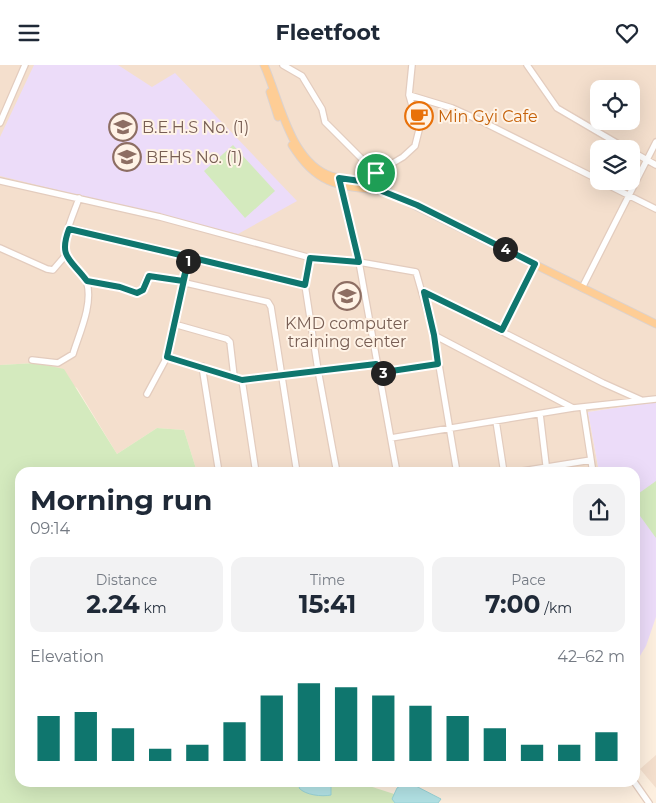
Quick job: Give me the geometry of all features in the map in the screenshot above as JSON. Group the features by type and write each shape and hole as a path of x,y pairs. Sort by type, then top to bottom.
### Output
{"main road":[{"path":"260,65 284,130 298,153 318,177 330,183 360,181 417,205 656,324"},
{"path":"264,65 288,129 301,150 322,172 340,181 382,191"}],"street":[{"path":"0,123 25,65"},
{"path":"284,65 302,76 322,109 325,122 376,173 382,191"},
{"path":"360,181 403,157 415,146 419,129 409,95 412,65"},
{"path":"527,65 557,108 612,140"},
{"path":"409,95 474,117 590,176"},
{"path":"582,288 630,196 656,141"},
{"path":"640,156 656,165"},
{"path":"0,181 160,217 310,258 359,262 416,272 424,292 434,335 456,467"},
{"path":"340,181 359,262 396,467"},
{"path":"618,190 656,209"},
{"path":"32,360 58,363 73,354 89,294 87,281 65,256 64,242 80,198"},
{"path":"69,229 305,285"},
{"path":"0,248 47,269 52,269 65,256"},
{"path":"147,394 167,357 189,257"},
{"path":"310,258 305,285 336,467"},
{"path":"502,330 535,264"},
{"path":"87,281 120,287 137,293 143,290 149,276 183,281 270,304 296,467"},
{"path":"424,292 603,383 642,400"},
{"path":"174,324 227,339 230,342 234,376"},
{"path":"434,335 573,408"},
{"path":"167,357 202,366 242,380 281,377 318,370 376,364"},
{"path":"378,373 438,364"},
{"path":"202,366 219,467"},
{"path":"242,380 255,467"},
{"path":"391,438 573,408 656,399"},
{"path":"583,408 592,467"},
{"path":"540,414 546,467"},
{"path":"496,421 503,467"},
{"path":"556,467 591,460"},
{"path":"638,787 649,803"}],"shaded area":[{"path":"0,65 656,65 656,402 588,412 598,467 195,467 184,430 157,428 117,454 77,388 36,363 0,365"},
{"name":"BEHS No. (1)","path":"34,65 118,65 152,87 175,73 297,201 238,234 0,176 0,137"},
{"path":"656,402 656,617 646,646 640,656 640,467 598,467 588,412"},
{"path":"656,755 656,788 640,769"}],"green space":[{"path":"233,145 275,191 245,218 204,171"},
{"path":"36,363 64,369 117,454 157,428 184,430 195,467 15,467 15,787 372,787 422,803 0,803 0,365"},
{"path":"656,481 656,538 640,516 640,492"}],"water":[{"path":"331,787 331,795 319,796 309,794 299,788"},
{"path":"418,787 441,799 438,803 395,803 392,799 397,788"}],"place":[{"name":"Min Gyi Cafe","path":"419,116"},
{"name":"B.E.H.S No. (1)","path":"123,127"},
{"name":"BEHS No. (1)","path":"127,157"},
{"name":"KMD computer training center","path":"347,296"}],"route":[{"path":"376,173 360,181 339,178 352,226 359,262 310,258 305,285 189,257 183,281 151,275 147,277 143,290 137,293 120,287 87,281 65,256 64,242 69,229 189,257 167,357 202,366 242,380 281,377 318,370 376,364 378,373 438,364 434,335 424,292 502,330 535,264 417,205 382,191 377,181 376,173"}]}
